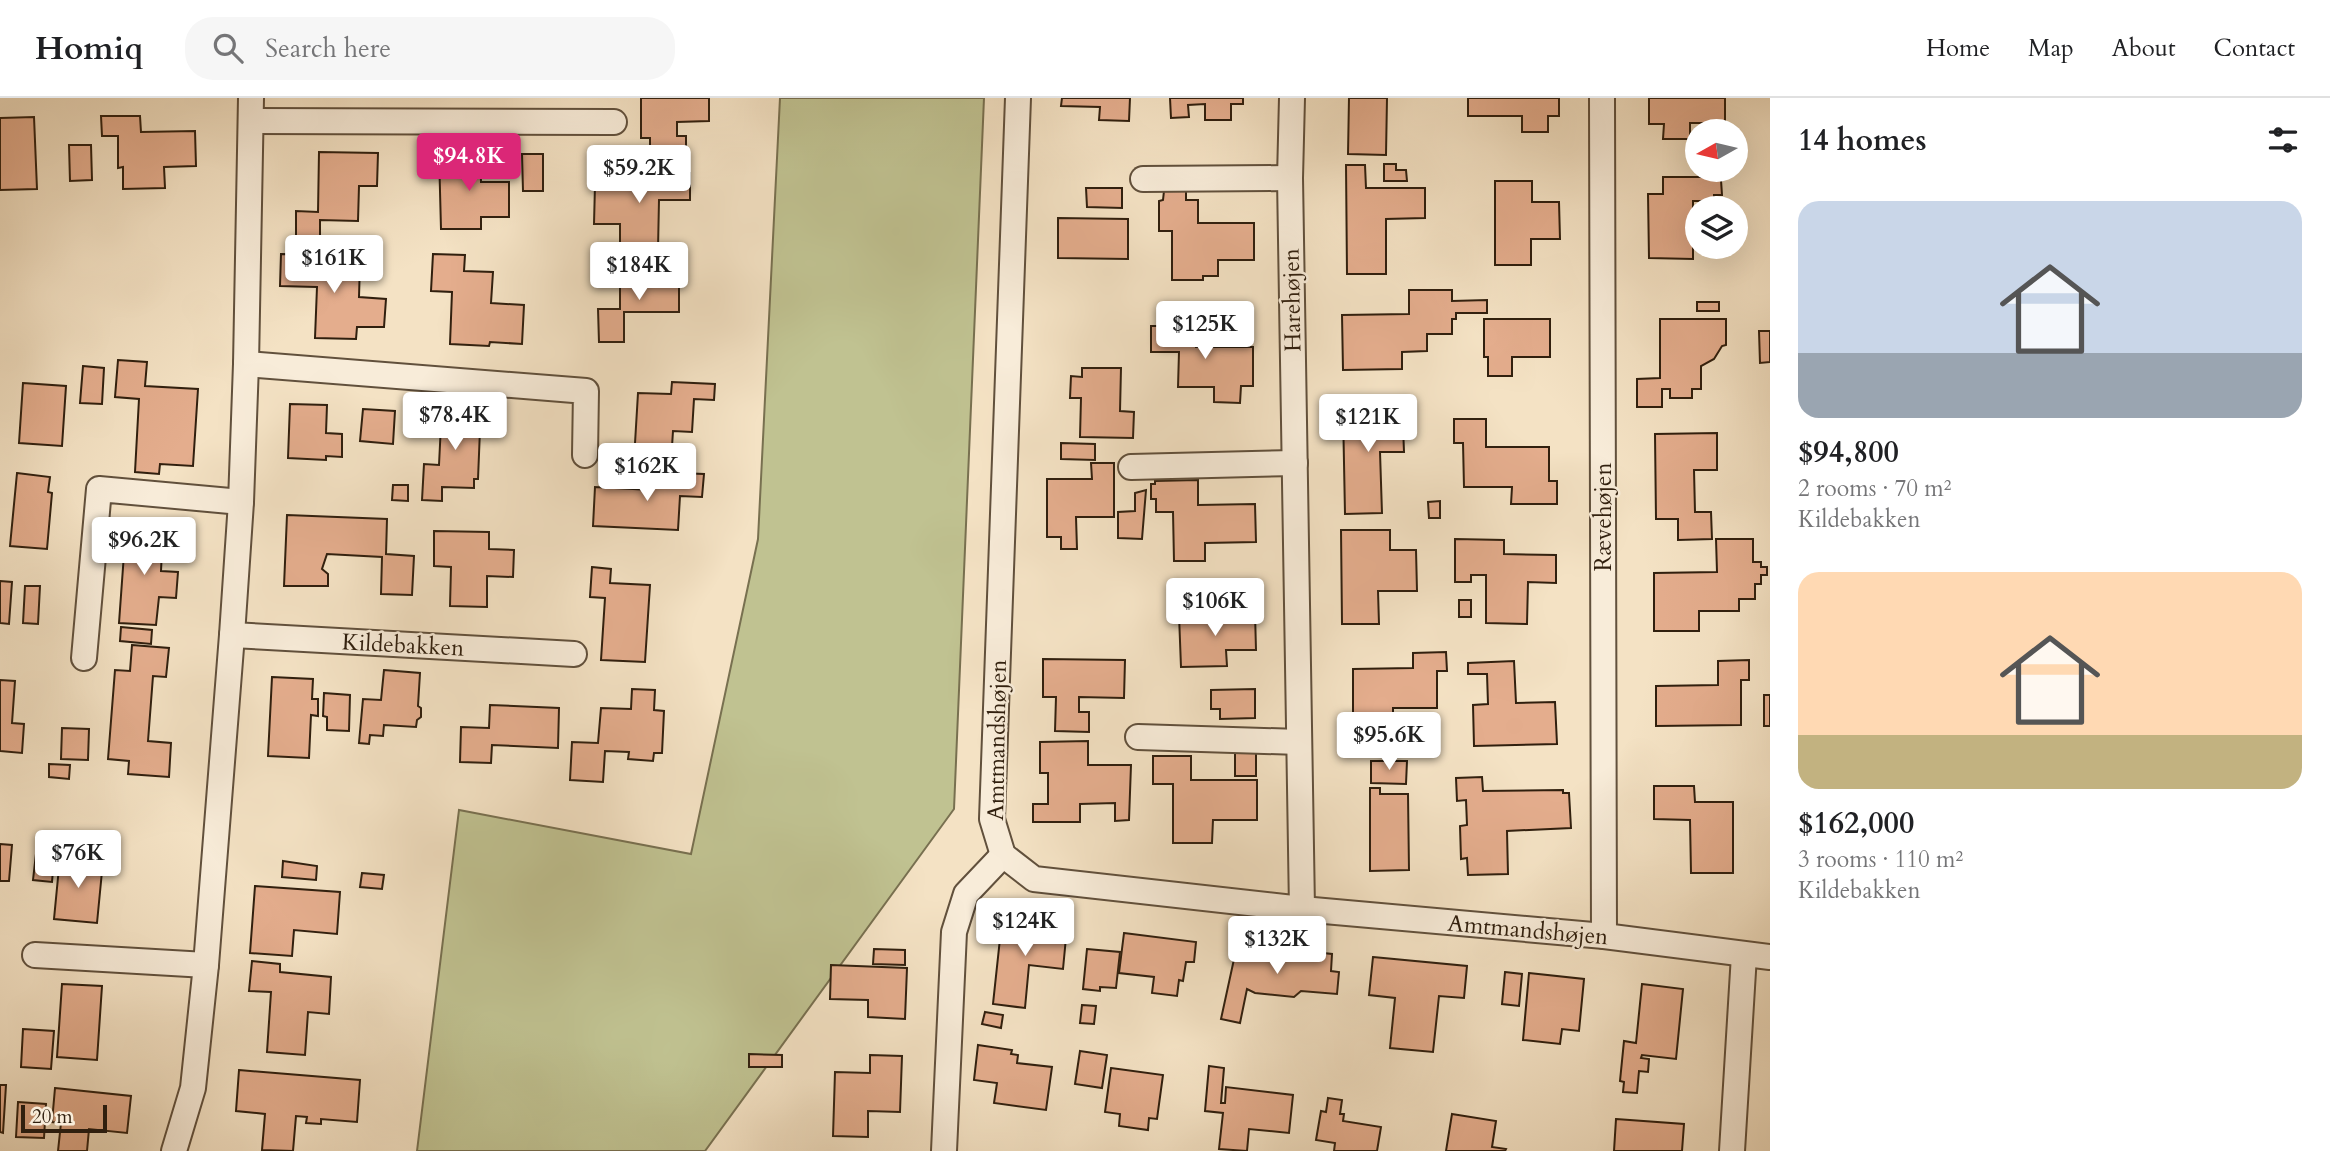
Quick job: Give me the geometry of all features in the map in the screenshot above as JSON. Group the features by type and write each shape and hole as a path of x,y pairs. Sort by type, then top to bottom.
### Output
{"street":[{"name":"Amtmandshøjen","path":"1018,98 992,819 1003,855 1034,879 1302,909 1604,936 1770,957"},
{"name":"Harehøjen","path":"1292,98 1290,178 1302,909"},
{"name":"Rævehøjen","path":"1602,98 1604,936"},
{"path":"174,1151 192,1088 206,965 232,635 241,502 246,364 251,110 614,122"},
{"path":"1143,179 1290,178"},
{"path":"246,364 586,391 585,454"},
{"path":"1131,467 1294,463"},
{"path":"84,658 99,489 241,502"},
{"name":"Kildebakken","path":"232,635 574,654"},
{"path":"1138,737 1299,742"},
{"path":"944,1151 954,932 966,894 1003,855"},
{"path":"35,954 206,965"},
{"path":"1732,1151 1744,955"}],"green space":[{"path":"780,98 984,98 954,809 705,1151 417,1151 459,810 691,854 758,539"}],"building":[{"path":"641,98 709,98 709,121 677,122 677,136 686,136 686,154 650,154 650,138 641,138"},
{"path":"1062,98 1130,98 1129,121 1099,120 1100,107 1061,106"},
{"path":"1170,98 1243,98 1243,104 1231,104 1231,120 1205,120 1205,104 1188,105 1189,117 1171,118"},
{"path":"1349,98 1387,98 1386,155 1348,154"},
{"path":"1468,98 1559,98 1559,116 1548,116 1548,132 1522,132 1522,116 1468,116"},
{"path":"1649,98 1725,98 1725,119 1685,119 1685,139 1663,139 1664,124 1649,124"},
{"path":"101,116 140,116 141,132 195,131 196,166 164,167 165,188 123,189 123,167 118,168 118,136 102,136"},
{"path":"34,117 37,189 0,190 0,118"},
{"path":"69,145 91,145 92,180 70,181"},
{"path":"319,152 378,153 377,186 359,186 358,221 320,220 320,247 296,247 296,211 318,212"},
{"path":"480,152 481,182 509,182 509,217 481,217 481,229 441,229 439,153"},
{"path":"522,154 543,154 543,191 523,191"},
{"path":"1384,164 1396,164 1396,170 1406,170 1407,181 1384,181"},
{"path":"1346,165 1365,165 1366,188 1425,188 1425,218 1386,219 1386,274 1347,274"},
{"path":"620,172 690,173 690,200 659,200 658,250 620,250 620,224 594,224 595,185 619,185"},
{"path":"1663,177 1685,177 1685,182 1721,182 1722,195 1685,196 1685,259 1649,258 1648,194 1663,194"},
{"path":"1495,181 1532,181 1532,202 1559,202 1560,239 1531,239 1531,265 1495,265"},
{"path":"1086,188 1122,188 1122,208 1087,207"},
{"path":"1164,191 1186,191 1186,200 1198,200 1198,223 1254,223 1254,260 1218,260 1218,276 1203,276 1203,280 1172,280 1172,231 1159,231 1159,201 1163,200"},
{"path":"1058,218 1128,219 1128,259 1058,258"},
{"path":"281,254 325,255 325,262 360,263 359,297 386,299 384,327 357,327 356,339 315,338 317,287 280,286"},
{"path":"433,254 465,255 464,271 493,272 491,303 524,305 522,344 450,344 452,292 431,291"},
{"path":"620,274 679,274 679,312 624,312 624,342 599,342 598,309 620,309"},
{"path":"1409,290 1452,290 1452,301 1487,300 1487,313 1456,313 1456,319 1452,319 1452,334 1427,334 1427,351 1402,352 1402,369 1343,370 1342,315 1409,314"},
{"path":"1697,302 1719,302 1719,311 1697,311"},
{"path":"1484,319 1550,319 1550,357 1512,357 1512,376 1488,376 1488,357 1484,357"},
{"path":"1660,319 1726,319 1726,345 1722,346 1714,359 1701,366 1701,389 1692,389 1692,398 1670,398 1670,389 1662,389 1662,407 1637,407 1637,379 1660,378"},
{"path":"1158,322 1196,322 1196,347 1253,347 1253,386 1241,386 1240,403 1214,402 1214,387 1178,387 1179,352 1151,352 1151,326 1159,326"},
{"path":"1759,331 1770,331 1770,362 1760,363"},
{"path":"118,360 147,362 145,386 198,389 193,466 160,464 159,474 135,472 139,399 115,397"},
{"path":"83,366 104,368 102,404 80,403"},
{"path":"1082,368 1121,368 1120,411 1134,412 1133,438 1080,437 1081,398 1070,398 1071,376 1082,377"},
{"path":"672,382 715,384 714,400 694,399 692,432 673,431 671,462 634,460 638,393 671,394"},
{"path":"23,383 66,386 62,446 19,443"},
{"path":"1396,403 1396,426 1403,426 1404,452 1380,452 1382,513 1345,514 1343,411 1355,411 1355,404"},
{"path":"290,404 327,405 326,433 342,434 342,457 326,456 326,460 288,458"},
{"path":"442,404 481,405 478,479 474,479 474,488 442,487 442,501 422,500 424,464 439,465"},
{"path":"363,409 395,411 393,444 360,441"},
{"path":"1454,419 1486,419 1486,447 1549,447 1549,481 1557,481 1557,504 1511,504 1512,487 1464,487 1463,443 1454,443"},
{"path":"1717,433 1717,470 1694,470 1695,512 1711,512 1712,539 1678,540 1678,519 1656,519 1655,434"},
{"path":"1061,443 1095,444 1095,460 1061,459"},
{"path":"1091,463 1114,463 1114,517 1076,517 1077,549 1061,549 1061,537 1047,537 1047,479 1092,479"},
{"path":"652,472 704,474 702,497 680,496 678,530 593,526 595,487 651,490"},
{"path":"17,473 50,477 48,492 52,493 47,549 10,546"},
{"path":"1198,480 1198,505 1255,504 1256,542 1205,543 1205,561 1174,561 1173,512 1156,512 1156,499 1151,499 1151,484 1155,484 1155,481"},
{"path":"393,485 408,485 408,501 392,500"},
{"path":"1146,490 1142,539 1118,538 1118,512 1135,511 1135,493"},
{"path":"1440,501 1440,518 1429,518 1428,502"},
{"path":"287,515 387,519 386,554 414,556 412,595 381,594 382,557 327,554 322,569 328,574 328,586 284,586"},
{"path":"126,526 163,529 161,571 178,572 176,598 159,597 156,625 119,623"},
{"path":"1341,530 1390,530 1390,550 1416,550 1417,591 1378,591 1379,624 1342,624"},
{"path":"434,531 489,532 489,549 514,550 513,577 487,576 487,607 450,606 451,567 434,566"},
{"path":"1455,539 1504,540 1504,554 1556,555 1556,583 1528,582 1527,624 1486,623 1486,575 1471,575 1471,582 1455,582"},
{"path":"1716,539 1753,539 1753,562 1761,562 1761,567 1767,567 1767,575 1761,575 1761,584 1755,584 1755,599 1739,599 1739,611 1699,611 1699,631 1654,631 1654,573 1717,572"},
{"path":"592,567 611,569 610,583 650,585 645,662 601,660 605,598 590,597"},
{"path":"0,581 12,582 9,624 0,623"},
{"path":"25,586 40,586 38,624 23,623"},
{"path":"1459,600 1471,600 1471,617 1459,617"},
{"path":"1255,613 1256,650 1226,650 1227,666 1181,667 1179,615"},
{"path":"121,627 152,630 151,644 120,641"},
{"path":"132,645 169,648 166,677 153,676 148,741 171,743 169,777 128,774 129,761 108,759 115,670 130,671"},
{"path":"1446,652 1447,671 1437,671 1437,708 1393,708 1393,731 1353,731 1353,669 1413,668 1413,653"},
{"path":"1043,659 1125,660 1124,698 1079,697 1079,712 1089,712 1089,732 1055,731 1056,697 1043,697"},
{"path":"1749,660 1749,680 1741,680 1741,725 1656,726 1656,686 1718,685 1718,661"},
{"path":"1514,661 1516,703 1555,702 1557,744 1474,746 1473,705 1488,704 1487,674 1468,674 1468,663"},
{"path":"384,670 420,673 418,706 421,708 421,717 417,720 416,727 384,725 383,736 370,735 369,744 359,743 363,699 381,700"},
{"path":"272,677 313,679 312,699 318,699 318,716 311,715 309,758 268,756"},
{"path":"0,680 15,681 12,723 24,724 22,753 0,751"},
{"path":"632,689 655,690 654,710 664,711 662,753 654,753 653,761 628,759 629,752 605,751 603,782 570,780 572,742 598,743 601,708 631,709"},
{"path":"1255,689 1255,718 1220,719 1220,709 1211,709 1211,690"},
{"path":"324,693 350,695 349,731 327,730 327,717 323,716"},
{"path":"1764,695 1770,695 1770,726 1764,726"},
{"path":"490,705 559,708 558,748 492,745 491,763 460,762 461,727 489,728"},
{"path":"62,728 89,729 88,760 61,759"},
{"path":"1088,741 1088,765 1131,765 1129,820 1115,821 1115,803 1080,804 1080,822 1033,822 1033,804 1048,804 1048,773 1040,773 1040,742"},
{"path":"1235,749 1256,749 1256,776 1235,776"},
{"path":"1153,756 1191,756 1191,780 1257,780 1257,820 1213,820 1212,843 1173,843 1173,784 1153,784"},
{"path":"1371,761 1407,761 1406,784 1371,783"},
{"path":"49,764 70,765 69,779 49,777"},
{"path":"1482,777 1483,791 1563,790 1563,793 1569,793 1571,828 1507,831 1508,874 1468,875 1467,858 1461,859 1460,826 1467,825 1466,800 1457,801 1456,778"},
{"path":"1654,786 1694,786 1695,802 1733,802 1733,873 1691,873 1690,820 1654,819"},
{"path":"1370,788 1380,788 1380,794 1408,794 1409,870 1370,871"},
{"path":"0,844 12,845 9,881 0,881"},
{"path":"37,845 55,847 52,882 33,880"},
{"path":"60,857 103,861 97,923 54,919"},
{"path":"283,861 317,866 316,880 282,877"},
{"path":"362,873 384,875 382,889 360,887"},
{"path":"255,886 340,892 337,934 294,930 292,956 250,953"},
{"path":"1002,920 1067,927 1063,969 1029,965 1025,1008 993,1004"},
{"path":"1124,933 1196,942 1194,962 1186,962 1183,981 1179,980 1177,996 1152,993 1154,977 1119,973"},
{"path":"1256,946 1332,954 1331,971 1339,972 1337,994 1301,991 1294,997 1255,993 1247,989 1240,1023 1221,1019 1236,950 1255,953"},
{"path":"874,949 905,950 905,965 873,964"},
{"path":"1087,949 1120,952 1116,988 1100,987 1100,991 1083,989"},
{"path":"1373,957 1467,966 1464,998 1439,996 1433,1052 1390,1048 1395,998 1369,995"},
{"path":"252,961 280,964 280,972 331,977 329,1014 308,1012 305,1055 267,1052 271,992 249,991"},
{"path":"831,965 907,968 905,1019 868,1017 868,1000 830,999"},
{"path":"1505,972 1522,974 1519,1006 1502,1004"},
{"path":"1529,973 1584,979 1579,1031 1562,1029 1560,1044 1523,1040"},
{"path":"62,984 102,986 97,1060 57,1057"},
{"path":"1642,984 1683,989 1676,1059 1642,1055 1641,1058 1649,1059 1648,1072 1639,1071 1637,1093 1623,1092 1624,1082 1620,1081 1624,1041 1636,1043"},
{"path":"1082,1005 1096,1006 1094,1024 1080,1023"},
{"path":"985,1012 1003,1015 1001,1028 982,1024"},
{"path":"23,1029 54,1031 51,1069 21,1067"},
{"path":"978,1045 1012,1050 1011,1054 1018,1055 1017,1063 1052,1067 1046,1110 994,1103 997,1083 974,1080"},
{"path":"1080,1051 1107,1055 1102,1088 1075,1084"},
{"path":"749,1054 782,1055 782,1067 749,1067"},
{"path":"870,1055 902,1056 900,1112 868,1111 868,1137 833,1136 835,1072 870,1073"},
{"path":"1209,1066 1224,1068 1221,1103 1225,1103 1226,1087 1293,1095 1289,1133 1249,1129 1247,1151 1219,1149 1223,1113 1205,1111"},
{"path":"1111,1068 1163,1075 1157,1119 1149,1118 1148,1130 1119,1126 1120,1114 1105,1112"},
{"path":"239,1070 360,1080 357,1122 321,1119 321,1124 306,1123 307,1117 296,1116 293,1151 262,1150 265,1114 236,1111"},
{"path":"0,1085 6,1085 3,1133 0,1132"},
{"path":"55,1088 131,1096 127,1133 89,1129 87,1151 58,1151 61,1123 52,1122"},
{"path":"1328,1098 1342,1100 1340,1114 1344,1114 1343,1121 1381,1127 1377,1151 1334,1151 1335,1143 1316,1140 1321,1111 1326,1112"},
{"path":"18,1102 46,1104 44,1138 16,1137"},
{"path":"1452,1114 1496,1121 1492,1147 1506,1149 1505,1151 1446,1151"},
{"path":"1616,1119 1684,1124 1682,1151 1614,1151"}]}
